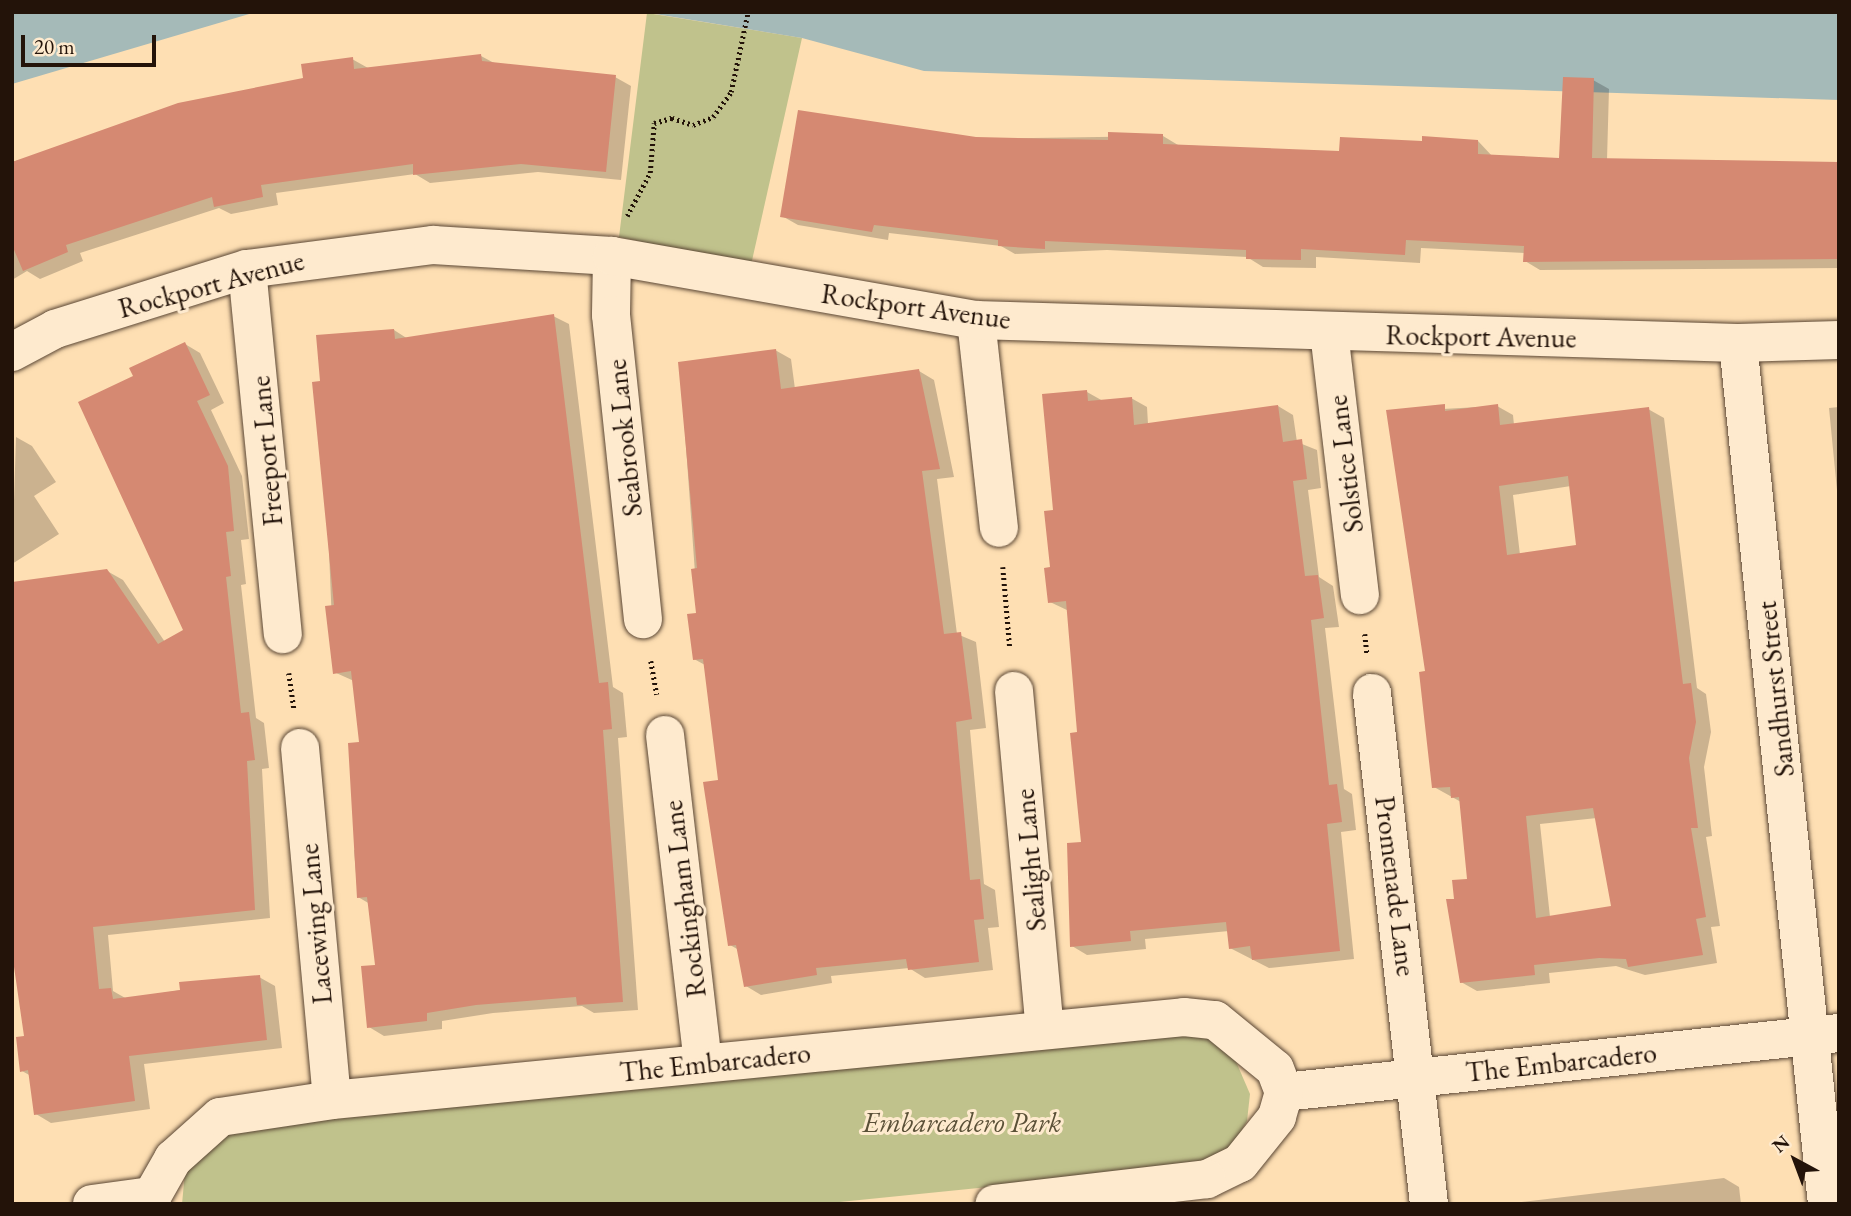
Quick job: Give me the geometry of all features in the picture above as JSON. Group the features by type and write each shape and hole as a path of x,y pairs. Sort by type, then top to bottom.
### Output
{"street":[{"name":"Rockport Avenue","path":"12,352 55,329 247,269 433,245 612,256 976,320 1738,343 1839,340"},
{"name":"Seabrook Lane","path":"612,256 611,315 643,619"},
{"name":"Freeport Lane","path":"247,269 283,634"},
{"path":"976,320 999,528"},
{"name":"Solstice Lane","path":"1329,332 1360,595"},
{"name":"Sandhurst Street","path":"1738,343 1824,1034 1827,1204"},
{"name":"Sealight Lane","path":"1014,691 1045,1030"},
{"name":"Promenade Lane","path":"1372,693 1420,1078 1430,1204"},
{"name":"Rockingham Lane","path":"665,735 703,1063"},
{"name":"Lacewing Lane","path":"300,748 332,1100"},
{"name":"The Embarcadero","path":"92,1204 154,1200 173,1158 219,1118 332,1100 703,1063 1184,1017 1215,1020 1275,1069 1284,1093 1824,1034"},
{"path":"994,1204 1062,1200 1207,1179 1240,1163 1260,1141 1284,1093"}],"path":[{"path":"612,256 650,173 654,123 673,118 693,125 713,117 731,92 748,12"},
{"path":"999,528 1014,691"},
{"path":"1360,595 1372,693"},
{"path":"643,619 665,735"},
{"path":"283,634 300,748"}],"green space":[{"path":"647,13 802,38 751,265 619,237"},
{"name":"Embarcadero Park","path":"1180,1033 1212,1039 1234,1057 1250,1094 1247,1121 1233,1145 1195,1166 820,1204 182,1204 185,1172 208,1141 246,1128"}],"shaded area":[{"path":"12,12 256,12 12,84"},
{"path":"643,12 1839,12 1839,100 924,71 802,38"}],"building":[{"path":"481,54 482,61 616,75 606,172 521,164 413,175 413,164 261,185 263,197 214,207 212,197 66,245 68,252 23,271 12,245 12,162 178,103 303,78 301,64 353,57 354,69"},
{"path":"1563,77 1594,78 1592,158 1839,162 1839,259 1523,262 1524,246 1406,240 1405,255 1301,249 1301,260 1246,259 1246,250 1045,241 1045,249 998,246 998,240 874,225 872,232 780,217 798,110 976,137 1108,140 1108,132 1163,134 1163,144 1339,151 1340,137 1422,141 1422,136 1478,140 1478,154 1559,158"},
{"path":"554,314 599,683 608,682 612,729 603,730 623,1002 577,1005 576,997 476,1005 427,1013 427,1021 367,1028 361,966 375,965 367,897 357,898 348,743 359,742 351,671 333,674 325,606 334,605 312,382 320,381 316,335 394,329 395,339"},
{"path":"185,342 210,395 197,401 228,466 234,531 226,532 231,576 226,577 241,713 249,712 255,760 247,761 255,910 93,927 99,989 111,988 113,999 180,990 179,982 260,975 267,1040 129,1056 135,1101 34,1115 28,1070 20,1072 16,1037 24,1036 12,953 12,582 107,569 158,644 183,630 78,402 133,376 129,368"},
{"path":"776,349 781,389 919,369 940,469 922,471 944,634 961,632 972,719 956,722 970,880 980,879 984,919 974,920 979,962 908,970 906,959 816,968 817,975 744,987 736,945 728,946 703,782 718,780 703,659 693,660 687,614 696,613 691,569 697,568 678,362"},
{"path":"1087,390 1088,401 1132,397 1134,425 1278,405 1283,442 1302,439 1307,479 1293,481 1305,576 1318,575 1324,618 1311,620 1329,785 1337,784 1342,822 1327,824 1340,951 1252,960 1250,946 1229,949 1226,922 1130,931 1131,941 1070,947 1067,843 1081,842 1070,733 1077,732 1066,601 1048,603 1044,568 1050,567 1044,511 1053,510 1042,394"},
{"path":"1445,404 1445,411 1498,404 1500,425 1649,407 1683,684 1691,683 1696,722 1689,758 1698,828 1691,828 1706,917 1696,919 1703,955 1628,967 1626,959 1599,958 1534,965 1535,975 1460,983 1446,899 1454,899 1452,880 1467,879 1459,797 1451,798 1450,787 1432,788 1419,672 1425,671 1386,410","holes":["1568,476 1576,545 1507,555 1499,486","1593,808 1611,906 1536,918 1526,816"]}]}
